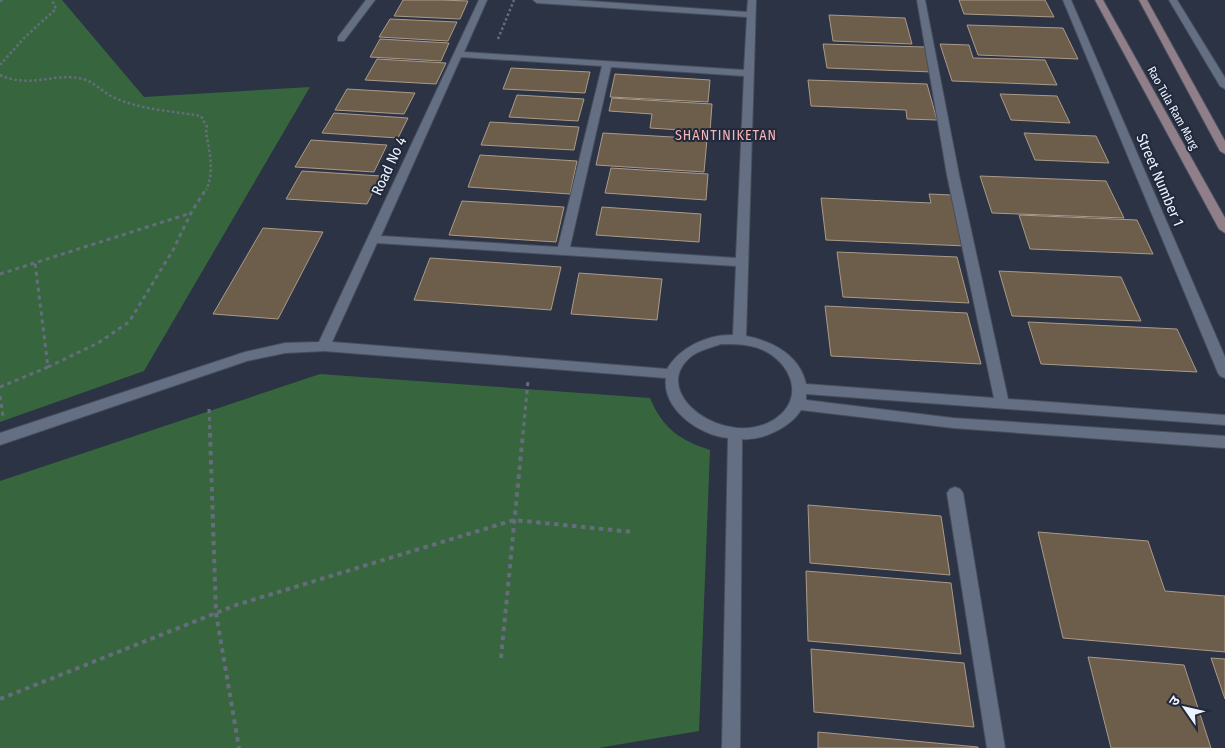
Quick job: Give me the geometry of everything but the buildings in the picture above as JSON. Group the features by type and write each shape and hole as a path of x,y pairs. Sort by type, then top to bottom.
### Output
{"main road":[{"name":"Rao Tula Ram Marg","path":"1099,0 1225,229"},
{"name":"Rao Tula Ram Marg","path":"1143,0 1225,151"}],"street":[{"path":"341,39 371,0"},
{"name":"Road No 4","path":"324,346 483,0"},
{"path":"538,0 619,3 751,15"},
{"path":"739,339 752,0"},
{"path":"921,0 952,175 1002,404"},
{"name":"Street Number 1","path":"1067,0 1225,373"},
{"path":"1173,0 1225,86"},
{"path":"457,54 749,73"},
{"path":"563,251 607,64"},
{"path":"372,239 742,262"},
{"path":"720,339 739,339 758,343 782,356 798,375 800,396 789,416 775,426 756,432 736,433 713,429 693,419 679,406 672,390 672,374 678,362 689,351 703,343 720,339"},
{"path":"0,439 245,358 285,348 324,346 672,374"},
{"path":"800,396 1002,404 1225,420"},
{"path":"800,396 954,423 1225,442"},
{"path":"1106,412 1114,434"},
{"path":"731,748 736,433"},
{"path":"955,492 996,748"}],"path":[{"path":"0,64 25,37 56,9 52,0"},
{"path":"0,74 8,80 20,82 78,78 88,80 94,82 99,90 115,98 201,116 207,127 204,133 208,143 211,182 173,250 129,322 98,343 0,387"},
{"path":"0,274 192,213"},
{"path":"36,263 48,367"},
{"path":"500,658 530,362"},
{"path":"209,409 216,613 239,748"},
{"path":"0,699 236,605 514,520 632,532"}],"green space":[{"path":"0,0 62,0 144,97 310,87 144,371 0,422"},
{"path":"320,374 650,398 661,418 674,432 690,442 710,450 699,731 598,748 0,748 0,481"}],"district":[{"name":"SHANTINIKETAN","path":"726,135"}]}
